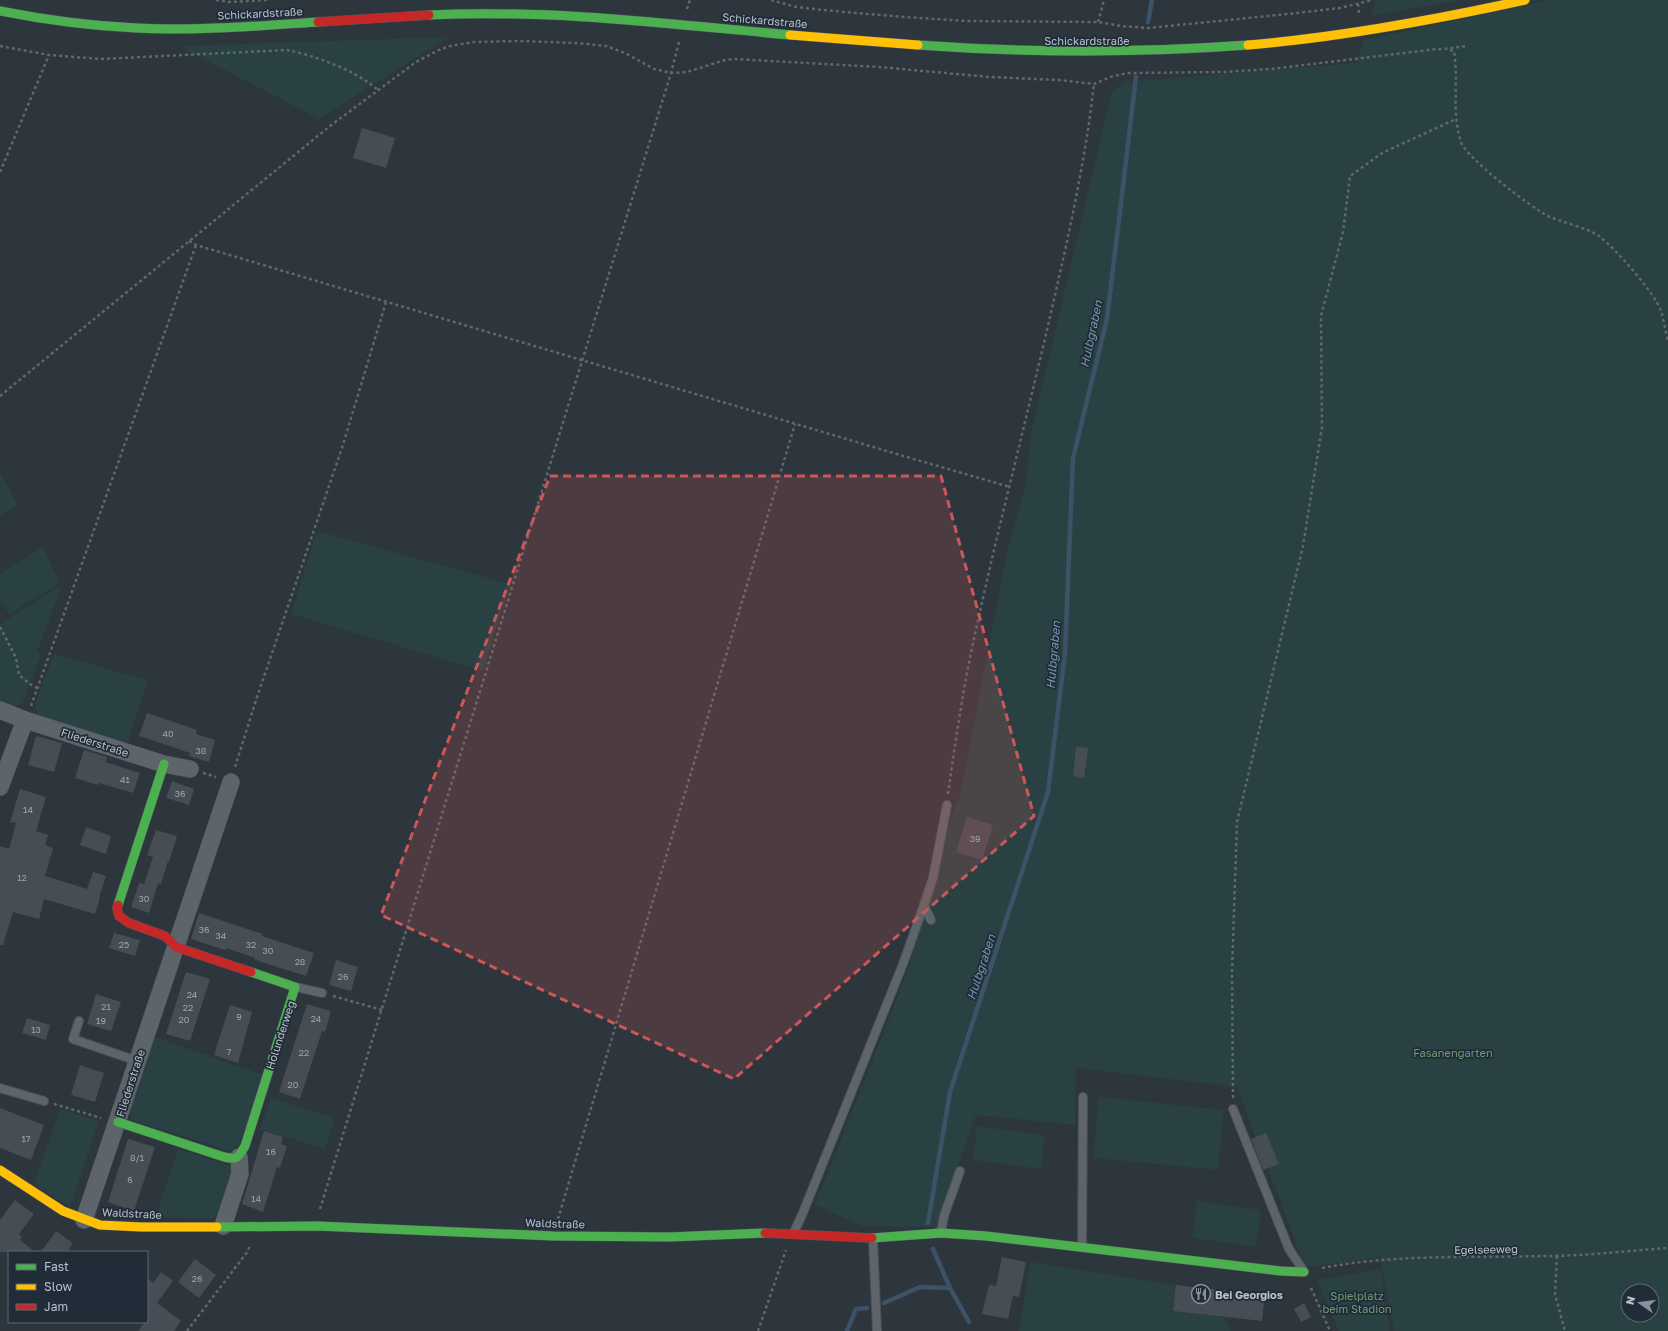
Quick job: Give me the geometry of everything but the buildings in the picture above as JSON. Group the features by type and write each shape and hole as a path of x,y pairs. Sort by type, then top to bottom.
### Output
{"street":[{"name":"Schickardstraße","path":"0,11 64,21 136,28 236,27 465,14 563,16 683,24 832,39 956,48 1047,52 1121,52 1237,46 1329,36 1432,20 1526,0"},
{"name":"Fliederstraße","path":"0,710 26,720 164,764 190,769"},
{"path":"0,787 26,720"},
{"path":"164,764 117,908 119,916 128,923 165,936 176,946"},
{"name":"Fliederstraße","path":"84,1220 118,1122 230,782"},
{"name":"Holunderweg","path":"176,946 295,987 245,1146 239,1157 240,1174 223,1226"},
{"path":"118,1122 224,1157 234,1159 239,1157"},
{"name":"Waldstraße","path":"0,1170 63,1211 100,1225 141,1227 316,1226 553,1236 670,1237 793,1232 873,1238 941,1233 986,1236 1273,1270 1304,1272"}],"lane":[{"path":"793,1232 802,1215 903,964 933,878 947,805"},
{"path":"924,905 931,920"},
{"path":"295,987 322,993"},
{"path":"79,1021 73,1039 137,1061"},
{"path":"0,1088 44,1101"},
{"path":"1082,1248 1083,1097"},
{"path":"1233,1109 1289,1249 1304,1272"},
{"path":"941,1233 944,1216 960,1172"},
{"path":"873,1238 877,1331"}],"path":[{"path":"216,0 230,2 267,0"},
{"path":"771,0 796,7 935,20 1098,22 1121,26 1166,26 1327,9 1372,0"},
{"path":"1098,22 1104,0"},
{"path":"316,1226 321,1202 382,1010 671,73 683,24"},
{"path":"0,396 282,164 416,62 450,46 474,42 545,42 606,46 625,53 654,69 671,73 687,72 724,60 749,59 1059,80 1094,84 1113,76 1129,73 1225,72 1271,69 1437,49 1450,50 1456,47 1467,46"},
{"path":"0,46 48,55 101,59 287,50 310,55 367,80 378,90"},
{"path":"1450,50 1454,52 1457,71 1454,97 1456,119 1461,144 1487,173 1547,215 1598,235 1652,294 1661,311 1668,341"},
{"path":"0,172 48,55"},
{"path":"947,805 955,746 971,652 1072,217 1090,116 1094,84"},
{"path":"1233,1109 1232,971 1238,822 1303,546 1322,427 1321,316 1343,232 1350,176 1382,153 1456,119"},
{"path":"189,241 196,245 386,302 1010,487"},
{"path":"26,720 196,245"},
{"path":"190,769 230,782 257,697 342,448 386,302"},
{"path":"553,1236 795,424"},
{"path":"0,627 16,658 19,675 37,688"},
{"path":"322,993 382,1010"},
{"path":"44,1101 118,1122"},
{"path":"187,1331 248,1251 253,1238 254,1226"},
{"path":"758,1331 793,1232"},
{"name":"Egelseeweg","path":"1304,1272 1339,1265 1406,1258 1557,1256 1668,1248"},
{"path":"1557,1256 1555,1294 1565,1331"},
{"path":"1304,1272 1330,1331"}],"highlighted area":[{"path":"550,476 941,476 1034,816 734,1079 381,915"}],"green space":[{"path":"1376,0 1461,0 1371,16"},
{"name":"Fasanengarten","path":"1549,0 1668,0 1668,1331 1394,1331 1380,1258 1305,1267 1237,1087 1076,1068 1075,1125 976,1115 936,1227 862,1226 815,1205 907,973 952,814 960,796 1007,552 1025,487 1032,429 1112,91 1124,82 1356,63 1364,40"},
{"path":"449,37 319,119 179,46"},
{"path":"0,472 18,505 0,515"},
{"path":"317,531 510,584 483,671 291,614"},
{"path":"43,547 60,583 9,614 0,600 0,574"},
{"path":"57,588 60,591 37,651 41,655 22,704 15,707 0,702 0,624"},
{"path":"54,654 148,680 127,745 39,717 34,706"},
{"path":"151,1036 264,1075 239,1145 230,1151 132,1120 128,1110"},
{"path":"1099,1097 1224,1110 1218,1170 1093,1158"},
{"path":"271,1098 335,1118 325,1149 260,1129"},
{"path":"60,1109 99,1121 70,1207 34,1184"},
{"path":"977,1126 1045,1135 1041,1169 973,1160"},
{"path":"178,1149 233,1167 220,1219 155,1217"},
{"path":"1197,1201 1261,1210 1256,1247 1192,1238"},
{"path":"1030,1262 1176,1285 1173,1311 1223,1317 1231,1331 1019,1331"},
{"name":"Spielplatz beim Stadion","path":"1381,1269 1390,1331 1339,1331 1317,1280"}],"waterway":[{"name":"Hulbgraben","path":"1148,22 1152,0"},
{"name":"Hulbgraben","path":"928,1223 950,1092 1048,792 1065,653 1073,458 1107,319 1136,77"},
{"name":"Hulbgraben","path":"933,1249 950,1288 969,1322"},
{"path":"884,1303 920,1287 950,1288"},
{"path":"847,1331 856,1309 867,1308"}],"traffic: fast":[{"path":"0,11 102,26 159,29 318,22"},
{"path":"429,15 519,14 564,16 655,22 790,35"},
{"path":"918,45 1042,51 1166,50 1248,45"},
{"path":"118,905 164,764"},
{"path":"118,1122 224,1157 235,1158 239,1156 245,1146 295,987 251,972"},
{"path":"217,1227 317,1226 553,1236 670,1237 765,1233"},
{"path":"872,1238 941,1233 986,1236 1281,1271 1304,1272"}],"traffic: slow":[{"path":"1248,45 1353,33 1525,0"},
{"path":"790,35 918,45"},
{"path":"0,1170 63,1211 100,1225 141,1227 217,1227"}],"traffic: jam":[{"path":"318,22 429,15"},
{"path":"118,905 117,908 119,916 129,923 165,936 176,947 251,972"},
{"path":"765,1233 872,1238"}],"place":[{"name":"Bei Georgios","path":"1201,1294"}]}
